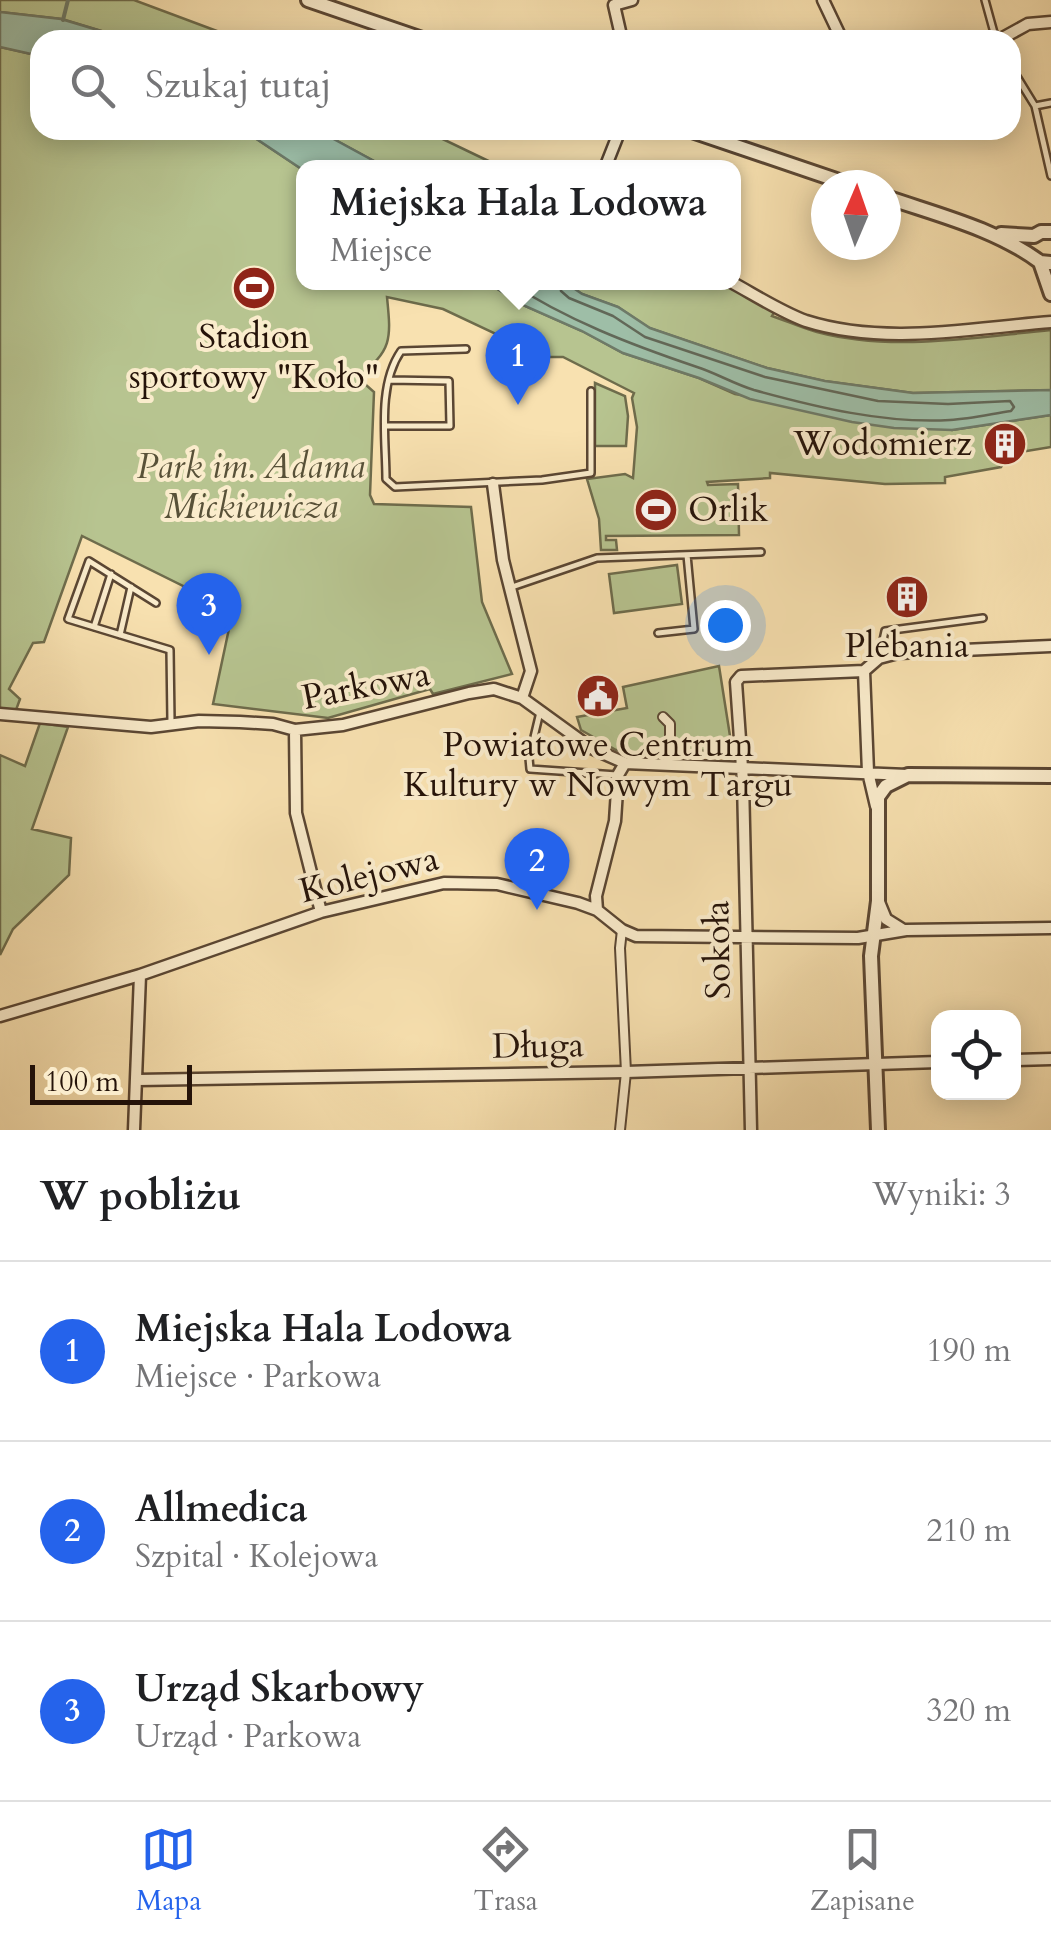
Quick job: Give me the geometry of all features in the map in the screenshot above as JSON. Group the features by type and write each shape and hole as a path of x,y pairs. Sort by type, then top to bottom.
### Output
{"street":[{"path":"308,0 396,30"},
{"path":"620,30 614,5 632,0"},
{"path":"823,0 837,30"},
{"path":"1017,30 1028,24 1051,22"},
{"path":"719,140 811,171"},
{"path":"901,202 989,232 1041,260"},
{"path":"989,232 1034,236 1051,232"},
{"path":"1034,236 1030,244 1041,260 1051,294"},
{"path":"741,287 805,320 858,330 912,334 1051,322"},
{"path":"493,484 509,588 531,671 522,698 591,748 626,762 908,776 1050,776"},
{"path":"878,1130 873,937 878,901 876,806 868,772 865,677 879,658 898,654 1051,646"},
{"name":"Sokoła","path":"751,1130 742,769 736,682 741,676 865,677"},
{"name":"Parkowa","path":"0,714 75,723 240,722 295,730 342,725 480,690 509,692 522,698"},
{"path":"664,717 670,724 670,745 676,745 676,753"},
{"path":"295,730 296,813 321,912"},
{"path":"597,910 596,896 615,821 618,775 626,762"},
{"path":"876,806 886,786 908,776"},
{"name":"Kolejowa","path":"0,1016 140,975 321,912 429,885 472,881 519,888 597,910 622,930"},
{"path":"878,901 886,920 906,930"},
{"path":"620,1130 626,1072 622,930 636,936 873,937 906,930 1049,927"},
{"path":"134,1130 140,975"},
{"path":"1021,1060 1051,1058"},
{"name":"Długa","path":"138,1080 931,1062"}],"lane":[{"path":"984,0 994,30"},
{"path":"1021,83 1035,106 1051,176"},
{"path":"1035,106 1051,104"},
{"path":"466,349 401,351 391,366 386,480 395,487 493,484 591,473 591,391"},
{"path":"386,426 450,426 450,381 389,380"},
{"path":"509,588 598,558 760,552"},
{"path":"658,633 694,629 687,555"},
{"path":"156,603 89,560 68,619 170,650 172,725"},
{"path":"94,627 111,574"},
{"path":"120,635 131,587"},
{"path":"879,658 885,631 983,618"},
{"path":"540,712 530,769 618,775"}],"green space":[{"path":"0,0 134,0 214,30 98,30 62,19 0,12"},
{"name":"Park im. Adama Mickiewicza","path":"0,47 30,54 30,140 258,140 296,165 296,290 499,290 623,353 735,394 952,430 1051,415 1051,447 1009,454 1001,467 945,477 945,483 885,484 770,473 770,478 707,482 738,484 739,535 606,536 606,540 616,540 617,550 601,550 599,519 587,479 625,474 633,478 637,427 634,393 563,357 545,357 443,309 387,297 387,343 377,360 357,377 374,392 370,495 374,504 471,507 482,602 512,674 433,694 430,689 328,718 213,704 230,624 180,613 185,587 82,536 44,642 33,643 9,689 20,699 16,710 0,709"},
{"path":"335,140 445,140 486,160 372,160"},
{"path":"576,290 738,290 776,309 772,316 817,332 875,341 934,341 1051,330 1051,390 913,393 824,381 767,368 649,328 618,307"},
{"path":"595,383 625,396 626,446 595,446"},
{"path":"677,565 682,604 614,613 609,574"},
{"path":"719,666 733,755 651,749 650,756 616,750 581,730 577,717 627,708 623,687"},
{"path":"40,723 68,727 32,829 71,838 69,875 13,929 0,955 0,755 25,766"}],"water":[{"path":"0,12 61,19 98,30 30,30 30,54 0,47"},
{"path":"258,140 335,140 372,160 296,160 296,165"},
{"path":"499,290 576,290 618,307 650,328 767,368 825,381 913,393 1051,390 1051,415 952,430 852,422 750,399 623,353"}],"waterway":[{"path":"63,20 68,0"}],"place":[{"name":"Stadion sportowy \"Koło\"","path":"254,288"},
{"name":"Miejska Hala Lodowa","path":"518,405"},
{"name":"Wodomierz","path":"1005,444"},
{"name":"Orlik","path":"656,510"},
{"name":"Plebania","path":"907,597"},
{"name":"Urząd Skarbowy","path":"209,655"},
{"name":"Powiatowe Centrum Kultury w Nowym Targu","path":"598,696"},
{"name":"Allmedica","path":"537,910"}]}
